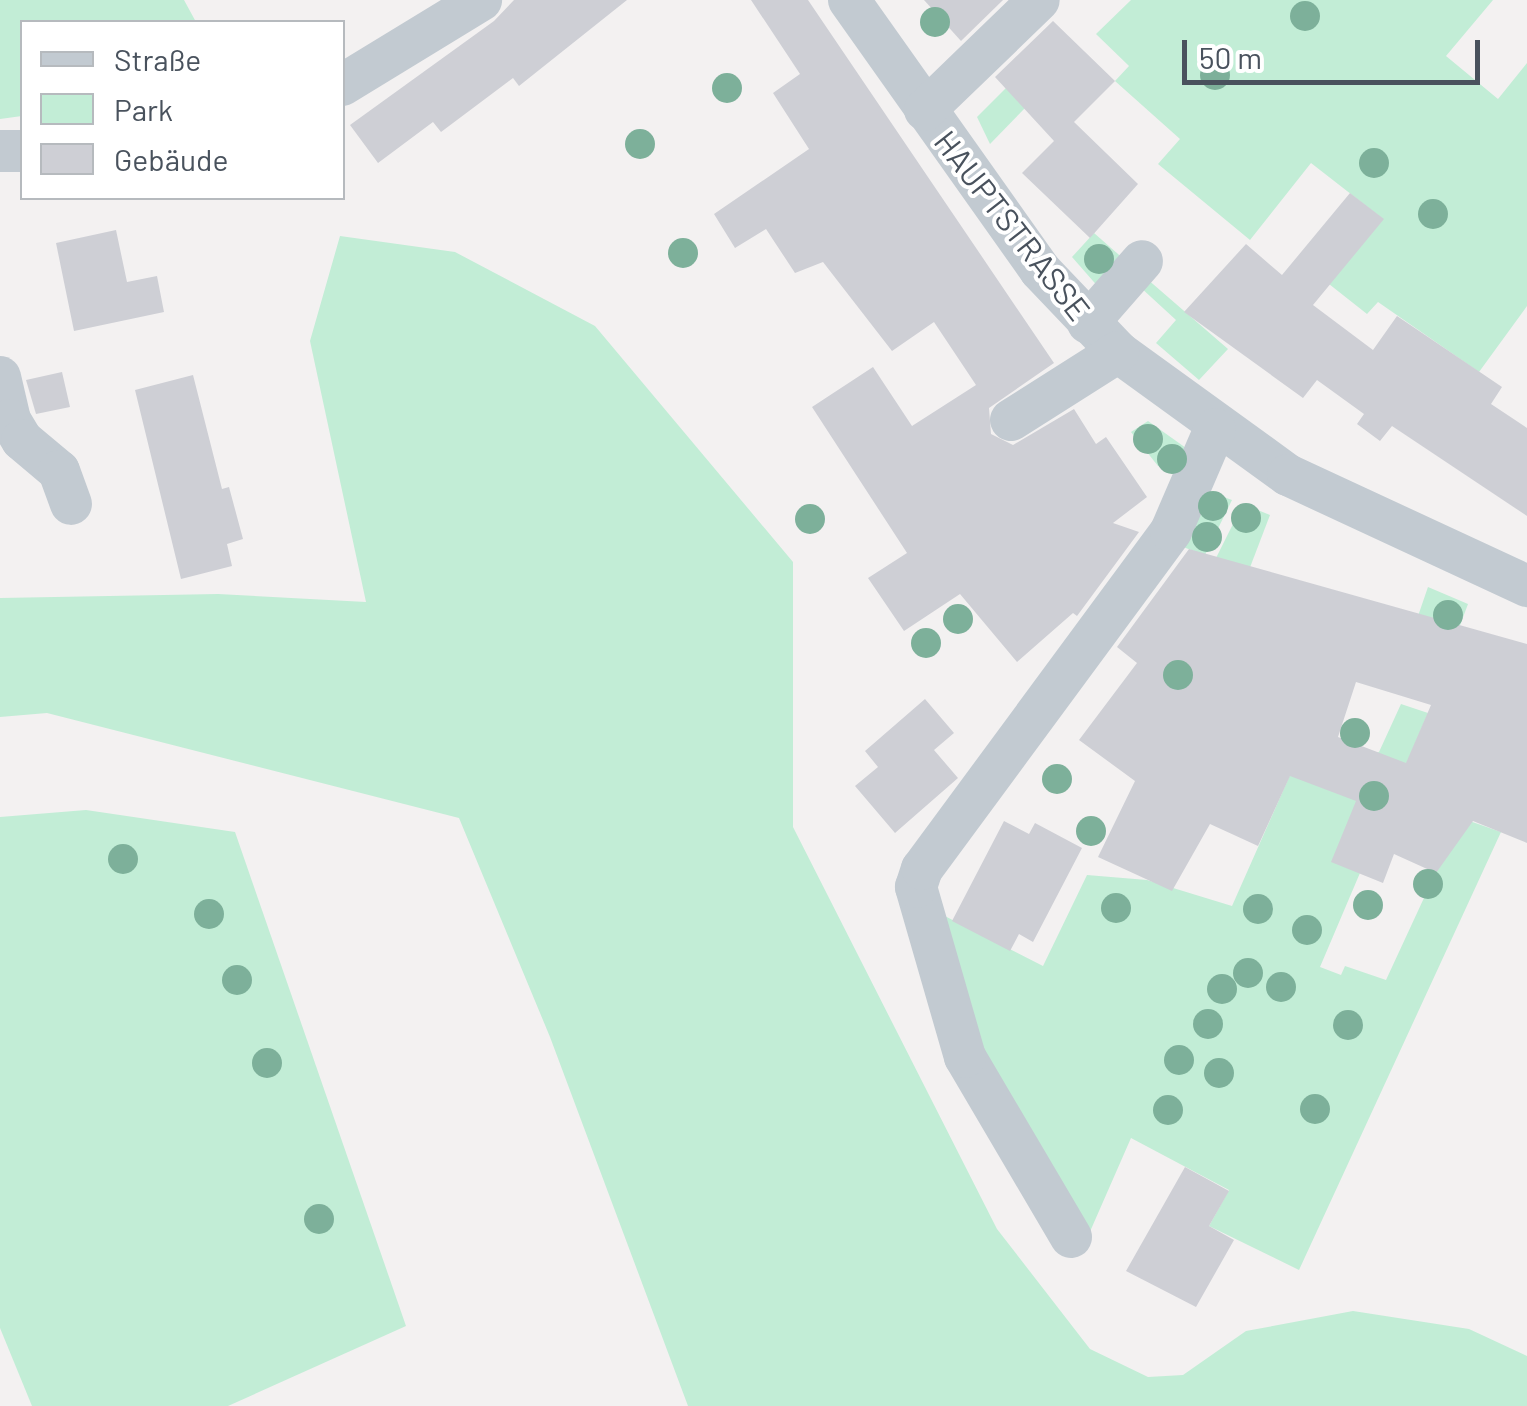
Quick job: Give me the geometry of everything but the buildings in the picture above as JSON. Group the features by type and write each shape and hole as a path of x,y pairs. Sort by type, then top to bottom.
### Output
{"street":[{"path":"345,84 481,0"},
{"name":"HAUPTSTRASSE","path":"848,0 1040,270 1103,337 1216,429 1350,508 1527,586"},
{"path":"925,110 1039,0"},
{"path":"1011,420 1103,337 1142,260"},
{"path":"0,376 10,420 22,440 59,471 71,504"},
{"path":"1071,1237 965,1058 916,887 922,868 1171,531 1216,429"}],"green space":[{"path":"0,0 184,0 195,20 20,20 20,116 0,119"},
{"path":"1131,0 1493,0 1446,56 1498,99 1527,63 1527,306 1479,372 1378,302 1367,314 1329,284 1383,219 1311,163 1250,240 1158,164 1180,139 1115,81 1129,66 1096,34"},
{"path":"1006,88 1025,108 990,144 977,117"},
{"path":"1094,233 1126,261 1100,289 1072,257"},
{"path":"340,236 455,252 595,326 793,562 793,827 997,1229 1090,1349 1148,1377 1183,1375 1246,1331 1353,1311 1469,1329 1527,1356 1527,1406 688,1406 550,1037 459,818 47,713 0,717 0,598 218,594 366,602 310,341"},
{"path":"1146,278 1228,349 1199,380 1156,343 1176,320 1139,286"},
{"path":"1148,421 1193,453 1185,470 1158,466 1131,432"},
{"path":"1207,491 1232,500 1205,555 1172,543"},
{"path":"1243,504 1270,515 1249,570 1216,558"},
{"path":"1428,587 1468,604 1459,628 1418,616"},
{"path":"1401,704 1428,713 1320,967 1341,975 1345,966 1386,980 1461,818 1501,832 1299,1270 1209,1226 1229,1190 1131,1138 1085,1243 988,1079 929,908 1043,966 1087,875 1147,880 1232,906 1290,775 1379,752"},
{"path":"86,810 235,832 406,1326 228,1406 32,1406 0,1328 0,817"}]}
